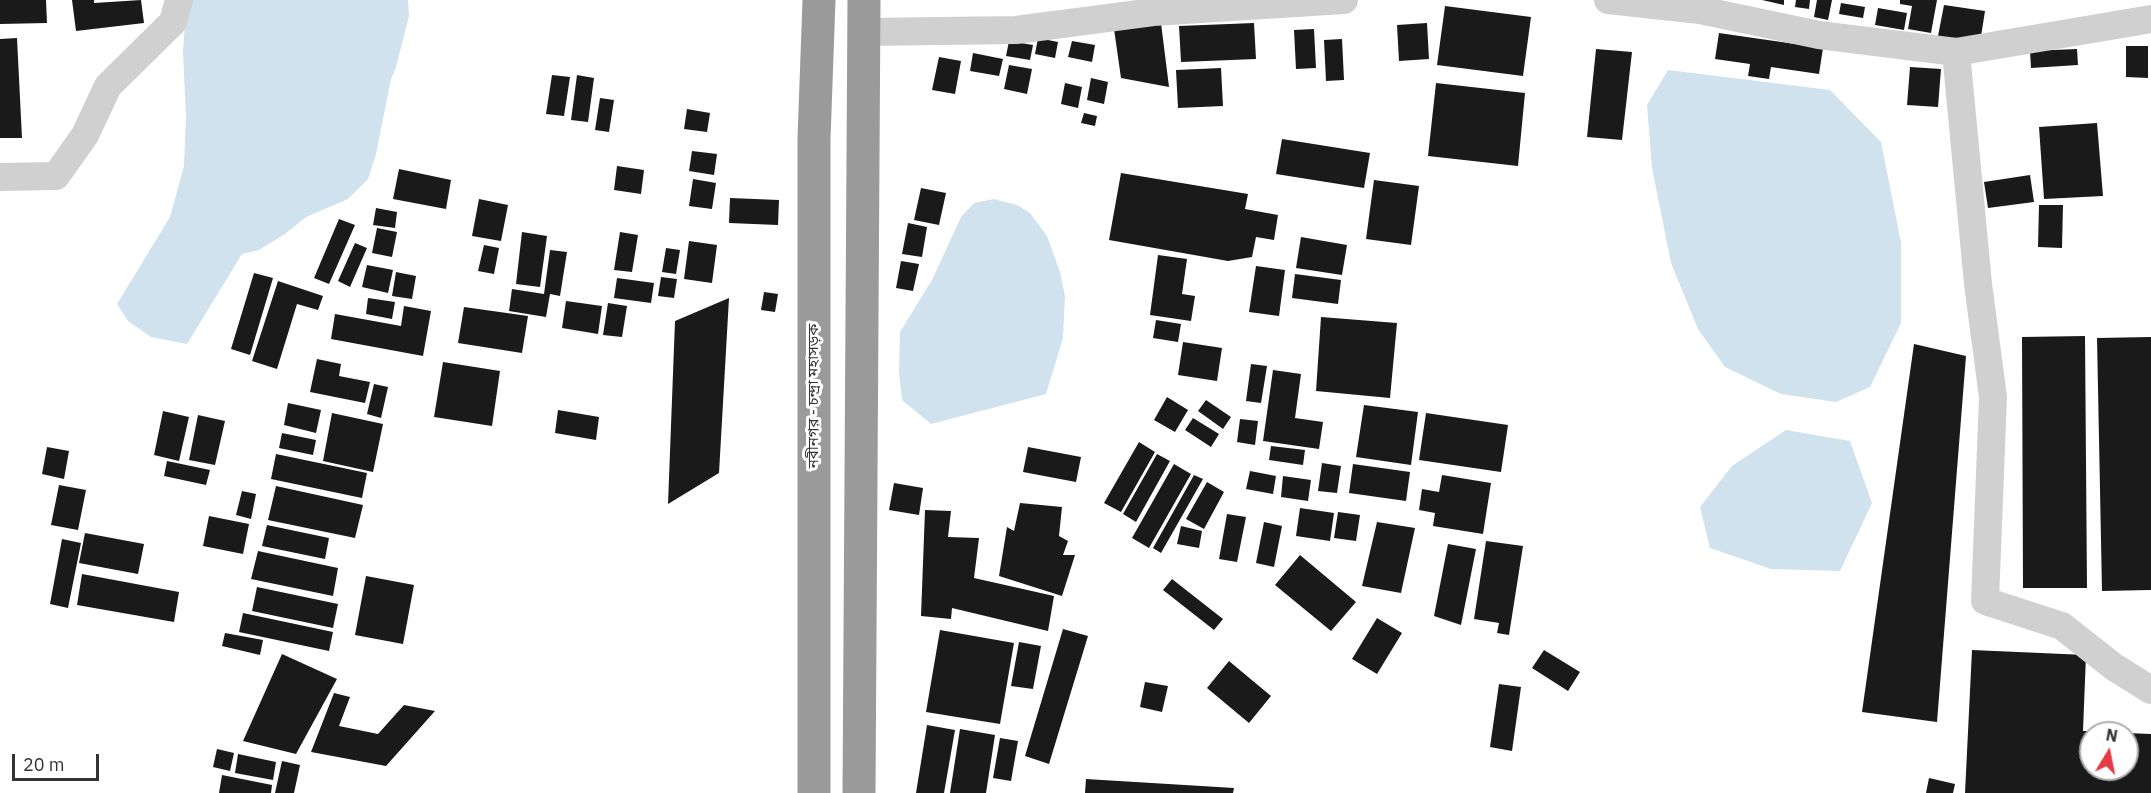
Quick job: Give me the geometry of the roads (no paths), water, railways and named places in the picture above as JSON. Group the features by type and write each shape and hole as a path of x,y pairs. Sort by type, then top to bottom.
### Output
{"highway":[{"name":"নবীনগর - চন্দ্রা মহাসড়ক","path":"814,793 814,139 819,0"},
{"path":"859,793 864,16"}],"street":[{"path":"0,177 56,176 85,135 108,86 173,22 179,0"},
{"path":"864,16 1016,30 1153,12 1344,0"},
{"path":"1608,0 1700,10 1819,35 1956,52 2151,19"},
{"path":"1956,52 1978,284 1993,397 1985,601 2062,626 2114,667 2151,690"}],"water":[{"path":"188,0 408,0 409,16 391,79 376,154 368,179 348,199 306,217 285,234 259,250 242,254 187,344 151,337 128,321 117,304 170,217 184,166 186,117 183,52"},
{"path":"1668,70 1830,90 1881,142 1901,243 1901,323 1870,387 1836,402 1781,394 1725,367 1698,329 1671,263 1652,168 1647,105"},
{"path":"994,199 1017,205 1030,213 1047,236 1060,272 1065,296 1063,338 1046,394 931,424 902,400 899,372 900,332 932,280 961,217 974,203"},
{"path":"1786,430 1850,441 1872,503 1840,571 1771,569 1710,548 1700,507 1732,466"}]}
